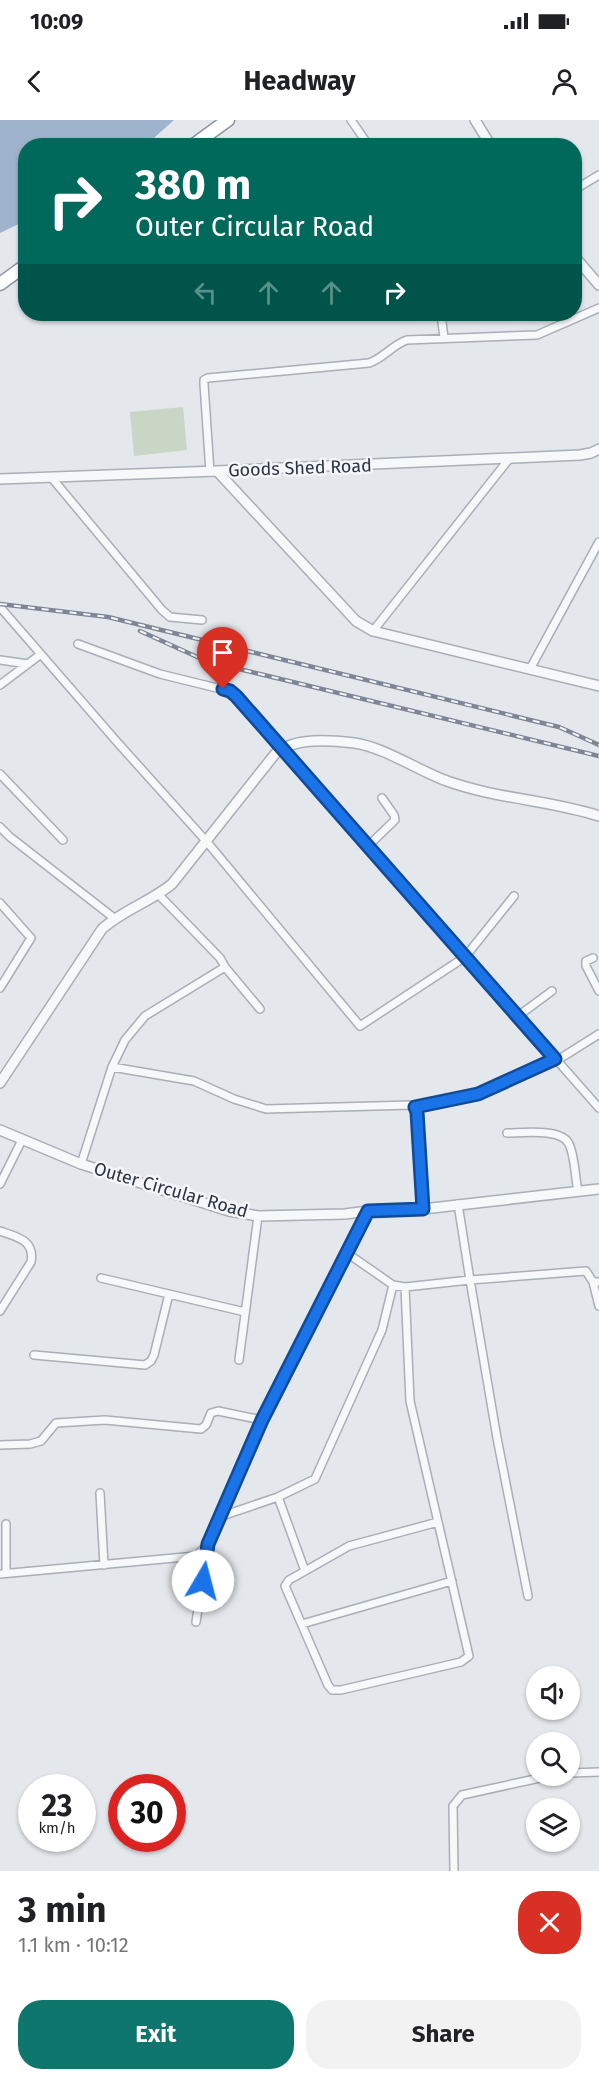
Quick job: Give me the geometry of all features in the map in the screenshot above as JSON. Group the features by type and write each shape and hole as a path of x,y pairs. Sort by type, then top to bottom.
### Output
{"highway":[{"path":"203,138 228,120"},
{"path":"0,284 18,271"}],"street":[{"path":"351,120 363,138"},
{"path":"475,120 486,138"},
{"path":"582,185 599,175"},
{"path":"582,265 599,285"},
{"path":"582,317 599,308"},
{"path":"442,321 444,338"},
{"path":"572,321 537,335 407,340 396,344 378,360 369,363 208,378 204,380 204,384 214,472 356,621 373,631 599,686"},
{"name":"Goods Shed Road","path":"0,478 214,472 580,456 599,449"},
{"path":"373,631 509,459"},
{"path":"51,477 162,610 170,617 202,620"},
{"path":"530,669 599,542"},
{"path":"0,607 207,842 360,1026 465,957 514,896"},
{"path":"78,644 160,674 230,691 599,1108"},
{"path":"0,685 41,654"},
{"path":"0,660 28,664"},
{"path":"0,1083 102,929 114,918 159,895 172,884 282,748 292,744 318,742 355,743 370,747 448,781 528,802 564,806 599,816"},
{"path":"0,774 63,840"},
{"path":"368,846 395,820 382,798"},
{"path":"0,827 114,918"},
{"path":"159,895 220,958 260,1009"},
{"path":"0,988 31,938 1,905"},
{"path":"593,958 586,961 586,966 599,991"},
{"path":"81,1164 112,1067 125,1040 145,1016 225,967"},
{"path":"518,1016 552,991"},
{"path":"112,1067 194,1081 234,1099 266,1109 411,1105 415,1107 478,1094 556,1060 599,1034"},
{"path":"415,1107 423,1209"},
{"name":"Outer Circular Road","path":"0,1130 81,1164 229,1211 258,1216 423,1209 599,1189"},
{"path":"507,1133 556,1133 564,1137 569,1143 578,1191"},
{"path":"0,1184 22,1140"},
{"path":"458,1204 497,1438 528,1596"},
{"path":"196,1622 208,1544 219,1517 262,1420 368,1211"},
{"path":"239,1360 258,1216"},
{"path":"0,1231 25,1240 29,1244 32,1255 31,1262 0,1311"},
{"path":"347,1253 393,1285 405,1287 586,1271 596,1282 599,1306"},
{"path":"101,1278 245,1311"},
{"path":"219,1517 278,1497 315,1479 382,1330 393,1285"},
{"path":"405,1287 410,1401 452,1581 469,1656 461,1662 341,1690 332,1690 285,1586 289,1580 349,1546 438,1522"},
{"path":"33,1355 146,1365 154,1356 169,1294"},
{"path":"0,1444 30,1444 41,1441 56,1423 105,1420 201,1429 206,1425 211,1413 218,1411 262,1420"},
{"path":"100,1493 104,1565"},
{"path":"278,1497 305,1571"},
{"path":"6,1524 3,1573 196,1556 208,1544"},
{"path":"302,1624 452,1581"},
{"path":"580,1773 599,1772"},
{"path":"454,1871 453,1806 462,1795 526,1781"}],"green space":[{"path":"183,407 187,450 134,456 130,412"}],"water":[{"path":"0,120 174,120 154,138 18,138 18,224 0,233"}],"railway":[{"path":"0,604 108,617 559,727 599,745"},
{"path":"140,631 206,661 599,756"}],"route":[{"path":"203,1581 208,1544 262,1420 368,1211 423,1209 415,1107 478,1094 555,1059 236,696 223,689"}]}
